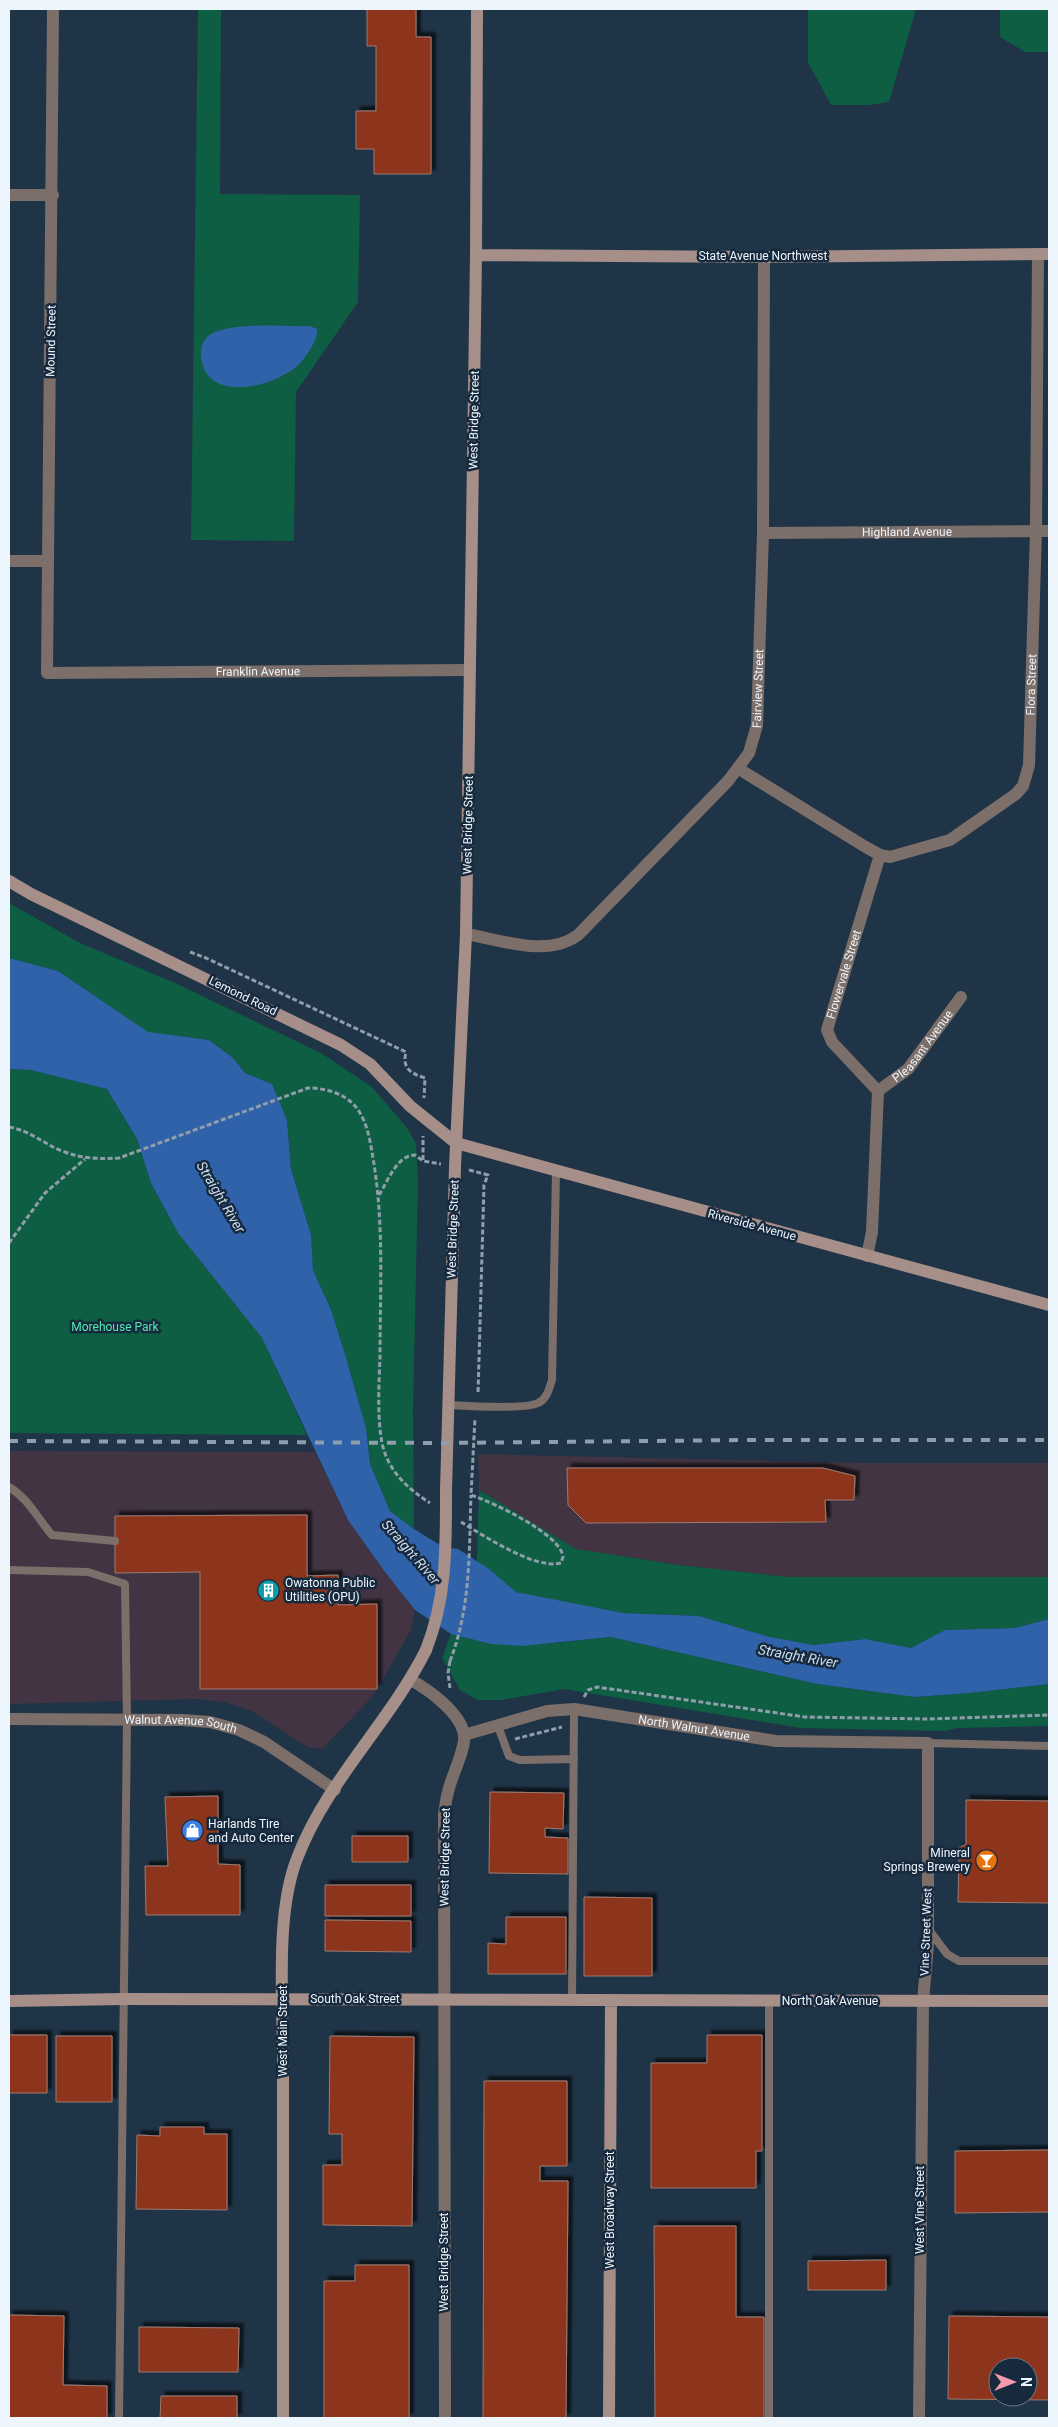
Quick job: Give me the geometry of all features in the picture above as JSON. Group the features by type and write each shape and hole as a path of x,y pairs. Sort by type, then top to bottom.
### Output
{"main road":[{"name":"West Bridge Street","path":"412,1680 426,1650 443,1595 446,1554 448,1405 456,1143 466,934 476,255 477,9"},
{"name":"State Avenue Northwest","path":"476,255 764,257 1044,254"},
{"name":"Lemond Road","path":"9,881 31,894 341,1045 370,1064 410,1106 456,1143"},
{"name":"Riverside Avenue","path":"456,1143 1049,1305"},
{"name":"West Main Street","path":"283,2418 283,1999 284,1919 288,1888 297,1858 309,1829 412,1680"},
{"name":"South Oak Street","path":"9,2001 123,1998 611,2001"},
{"name":"North Oak Avenue","path":"611,2001 1049,2001"},
{"name":"West Broadway Street","path":"608,2415 611,2001"}],"street":[{"name":"Mound Street","path":"47,673 53,9"},
{"path":"9,195 52,195"},
{"name":"Flora Street","path":"880,855 897,856 950,840 1016,794 1023,786 1029,765 1044,254"},
{"name":"Fairview Street","path":"466,934 539,947 567,943 578,935 740,769 750,753 757,725 763,533 764,257"},
{"name":"Highland Avenue","path":"763,533 1049,531"},
{"path":"9,561 48,560"},
{"name":"Franklin Avenue","path":"47,673 469,670"},
{"path":"740,769 880,855"},
{"name":"Flowervale Street","path":"878,1091 832,1042 827,1030 880,855"},
{"name":"Pleasant Avenue","path":"878,1091 908,1069 961,997"},
{"path":"867,1256 872,1232 878,1091"},
{"path":"412,1680 432,1692 452,1712 464,1735"},
{"name":"North Walnut Avenue","path":"464,1735 547,1711 574,1709 776,1741 928,1743"},
{"name":"Walnut Avenue South","path":"9,1719 182,1720 210,1722 238,1730 264,1742 335,1790"},
{"name":"West Bridge Street","path":"445,2418 444,1815 448,1791 459,1760 464,1735"},
{"name":"Vine Street West","path":"923,2001 928,1928 928,1743"},
{"name":"West Vine Street","path":"919,2418 923,2001"}],"lane":[{"path":"448,1405 529,1406 544,1398 548,1391 552,1380 556,1171"},
{"path":"9,1487 20,1494 33,1508 39,1521 52,1535 115,1541"},
{"path":"9,1570 88,1572 125,1584 127,1720 119,2418"},
{"path":"572,2000 574,1709"},
{"path":"498,1726 510,1756 520,1760 574,1759"},
{"path":"928,1743 1049,1746"},
{"path":"928,1928 947,1954 959,1961 1049,1961"},
{"path":"768,2001 769,2418"}],"path":[{"path":"9,1126 26,1130 63,1152 86,1158 119,1158 298,1091 322,1088 342,1096 353,1103 367,1127 379,1195 379,1382 382,1442 391,1466 398,1478 413,1492 438,1508"},
{"path":"379,1195 400,1160 407,1155 415,1155 423,1161"},
{"path":"9,1243 45,1193 86,1158"},
{"path":"452,1695 448,1678 450,1661 457,1643 466,1604 473,1428 479,1385 484,1186 488,1175"},
{"path":"455,1518 501,1546 545,1563 561,1563 563,1552 537,1529 490,1502 471,1495"},
{"path":"504,1742 568,1726 574,1709 588,1690 596,1687 805,1717 867,1716 928,1719 1049,1715"}],"shaded area":[{"path":"9,1451 315,1452 348,1520 415,1610 411,1630 373,1696 323,1748 309,1748 252,1711 224,1702 198,1699 9,1704"},
{"path":"478,1454 861,1463 1049,1463 1049,1577 788,1577 679,1565 576,1549 479,1490"}],"green space":[{"path":"198,9 221,9 220,194 360,195 358,302 296,392 294,541 191,540"},
{"path":"808,9 916,9 889,102 869,105 831,105 808,62"},
{"path":"1000,9 1049,9 1049,52 1025,52 1000,37"},
{"path":"9,903 80,943 175,983 321,1053 372,1087 407,1128 416,1144 418,1180 413,1410 414,1529 390,1511 370,1464 366,1428 345,1354 331,1310 313,1270 311,1235 291,1169 287,1120 272,1084 245,1073 233,1058 209,1040 148,1033 58,971 9,958"},
{"name":"Morehouse Park","path":"9,1069 31,1070 107,1089 137,1139 151,1183 178,1233 262,1338 307,1435 9,1433"},
{"path":"479,1490 576,1549 679,1565 788,1577 1049,1577 1049,1619 1015,1628 945,1630 911,1648 865,1639 814,1645 770,1637 699,1616 623,1613 516,1592 477,1561"},
{"path":"451,1634 491,1644 557,1643 611,1637 817,1684 915,1697 1049,1684 1049,1726 957,1728 945,1731 801,1728 564,1689 501,1700 478,1700 460,1690 442,1658"}],"water":[{"path":"249,326 310,326 317,329 317,333 315,341 303,360 286,374 262,384 237,387 226,386 210,378 202,364 201,349 203,342 215,332"},
{"name":"Straight River","path":"9,958 58,971 148,1032 209,1040 233,1058 245,1073 272,1084 287,1120 291,1169 311,1235 313,1270 331,1310 345,1354 366,1428 370,1464 390,1511 414,1529 443,1547 458,1549 489,1569 516,1592 623,1613 699,1616 770,1637 814,1645 865,1639 911,1648 945,1630 1015,1628 1049,1619 1049,1684 915,1697 817,1684 611,1637 522,1646 491,1644 451,1634 415,1610 348,1520 262,1338 178,1233 151,1183 137,1139 107,1089 31,1070 9,1069"}],"building":[{"path":"367,9 416,9 416,37 431,37 431,174 374,174 374,149 356,149 356,111 376,111 376,46 367,46"},
{"path":"567,1468 823,1468 855,1476 854,1500 825,1500 826,1522 586,1523 568,1505"},
{"name":"Owatonna Public Utilities (OPU)","path":"307,1515 307,1576 338,1575 338,1605 377,1604 377,1689 200,1689 200,1572 115,1573 115,1516"},
{"path":"490,1792 564,1793 563,1829 545,1828 545,1837 568,1838 568,1874 489,1873"},
{"name":"Harlands Tire and Auto Center","path":"218,1796 218,1864 240,1865 240,1915 146,1915 145,1866 168,1866 165,1797"},
{"path":"966,1800 1049,1801 1049,1903 958,1902 959,1848 966,1844"},
{"path":"352,1836 408,1836 408,1862 352,1862"},
{"path":"325,1885 411,1885 411,1916 325,1916"},
{"path":"584,1897 652,1898 652,1976 584,1976"},
{"path":"506,1917 566,1917 566,1974 488,1974 488,1943 506,1944"},
{"path":"325,1920 411,1921 411,1952 325,1951"},
{"path":"9,2035 47,2035 47,2093 9,2093"},
{"path":"707,2035 762,2035 762,2151 756,2151 756,2188 651,2188 651,2063 707,2063"},
{"path":"56,2036 112,2036 112,2102 56,2102"},
{"path":"330,2036 414,2037 412,2226 323,2225 323,2165 342,2165 342,2134 329,2134"},
{"path":"484,2081 567,2081 567,2166 540,2166 540,2181 568,2181 566,2418 483,2418"},
{"path":"160,2127 204,2127 204,2134 227,2134 227,2210 136,2209 137,2135 160,2136"},
{"path":"1049,2150 1049,2212 955,2213 955,2151"},
{"path":"654,2226 736,2226 736,2317 764,2317 764,2418 655,2418"},
{"path":"886,2260 886,2290 808,2290 808,2261"},
{"path":"355,2265 409,2265 409,2418 324,2418 324,2281 355,2281"},
{"path":"9,2315 64,2316 63,2385 107,2386 107,2418 9,2418"},
{"path":"949,2316 1049,2317 1049,2400 1038,2400 1038,2357 988,2357 988,2399 948,2399"},
{"path":"139,2327 239,2328 238,2372 139,2372"},
{"path":"161,2396 237,2396 237,2418 160,2418"}],"railway":[{"path":"9,1441 446,1443 747,1440 1049,1440"}],"place":[{"name":"Owatonna Public Utilities (OPU)","path":"269,1590"},
{"name":"Harlands Tire and Auto Center","path":"192,1831"},
{"name":"Mineral Springs Brewery","path":"986,1860"}]}
